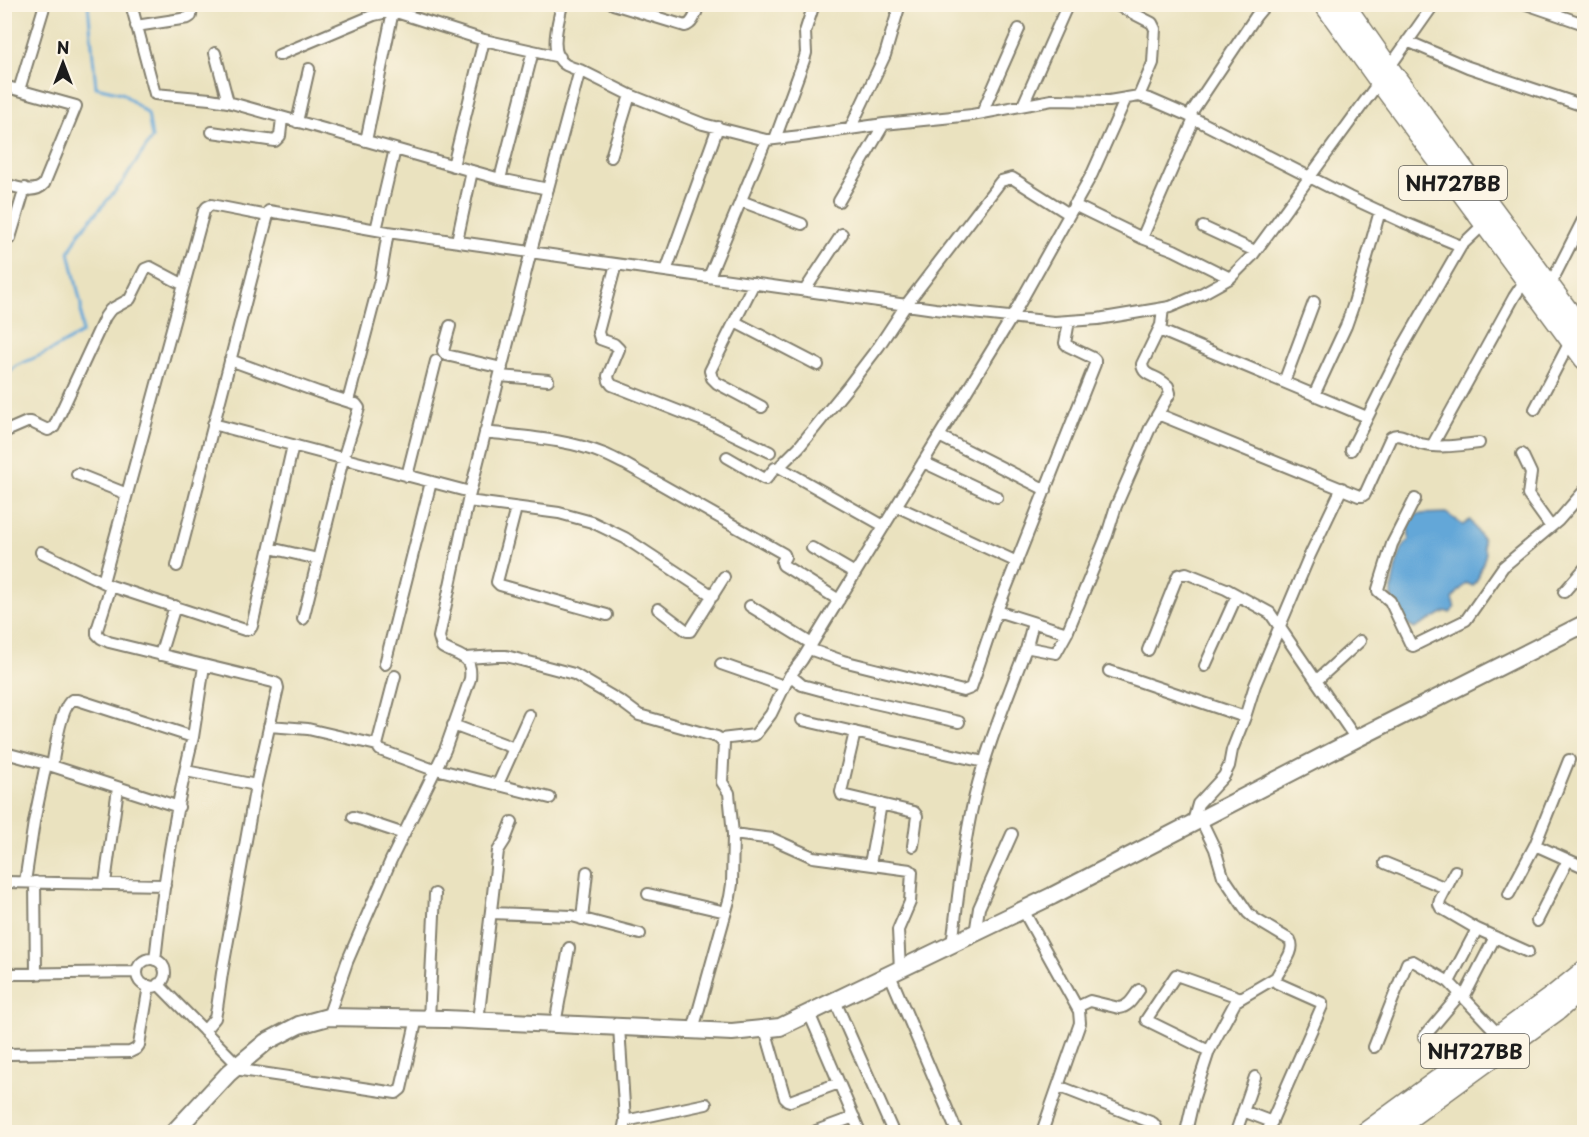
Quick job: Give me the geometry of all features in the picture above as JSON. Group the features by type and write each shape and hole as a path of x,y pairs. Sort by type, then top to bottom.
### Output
{"highway":[{"name":"NH727BB","path":"1323,4 1384,75 1459,177 1550,285 1578,335 1584,360"},
{"name":"NH727BB","path":"1345,4 1384,75"},
{"name":"NH727BB","path":"1459,177 1484,224 1526,279 1578,335"},
{"name":"NH727BB","path":"1375,1131 1584,970"},
{"name":"NH727BB","path":"1391,1132 1559,1010 1584,987"}],"main road":[{"path":"174,1132 236,1067 266,1042 299,1025 328,1017 423,1018 732,1032 780,1027 1023,910 1584,624"}],"street":[{"path":"19,90 45,4"},
{"path":"131,4 155,94 228,102 500,179 548,189"},
{"path":"136,26 188,18 191,16 192,4"},
{"path":"562,4 555,49 563,64 630,95 718,128 771,139 982,113 1052,100 1109,101 1139,96 1192,118 1380,211 1461,246"},
{"path":"614,4 685,26 692,23 699,4"},
{"path":"708,277 804,60 805,32 814,4"},
{"path":"850,129 885,54 900,4"},
{"path":"1115,4 1136,9 1152,23 1155,29 1153,63 1139,96"},
{"path":"1142,238 1192,118 1256,16 1266,4"},
{"path":"177,566 269,211 388,232 906,305 1054,322 1098,319 1170,307 1230,278 1256,251 1434,4"},
{"path":"1526,4 1584,21"},
{"path":"1023,105 1067,6"},
{"path":"279,55 390,9 484,40 560,57"},
{"path":"366,141 390,9"},
{"path":"982,113 1019,29"},
{"path":"453,166 484,40"},
{"path":"1407,41 1468,67 1584,106"},
{"path":"500,179 533,51"},
{"path":"215,53 228,102"},
{"path":"297,122 309,69"},
{"path":"580,70 485,432 439,637 442,647 466,658 506,656 568,672 623,703 639,715 721,739 755,735 771,714 790,675 811,646 1012,317 1092,174 1126,98"},
{"path":"4,86 76,106 44,184 39,189 33,190 4,184"},
{"path":"611,157 630,95"},
{"path":"212,132 275,141 280,136 282,118"},
{"path":"839,201 884,124"},
{"path":"666,271 718,128"},
{"path":"376,230 395,149"},
{"path":"457,241 472,171"},
{"path":"727,457 766,479 799,447 879,346 906,305 1001,181 1012,178 1072,209 1174,250 1230,278"},
{"path":"10,238 25,188"},
{"path":"741,201 802,224"},
{"path":"204,1031 218,1008 224,962 256,785 277,684 109,642 101,638 97,630 127,494 204,211 211,205 268,216"},
{"path":"1314,395 1351,310 1380,211"},
{"path":"1550,285 1584,218"},
{"path":"1351,450 1401,350 1461,246 1484,224"},
{"path":"1203,227 1256,251"},
{"path":"348,401 380,280 388,232"},
{"path":"805,290 842,234"},
{"path":"616,264 598,332 600,339 619,349 608,376 612,385 714,425 770,452"},
{"path":"4,432 27,422 48,430 54,427 107,313 130,299 145,269 150,267 184,285"},
{"path":"1432,446 1526,279"},
{"path":"754,283 710,371 717,383 762,406"},
{"path":"1284,382 1314,302"},
{"path":"1026,650 1030,648 1056,653 1067,633 1107,535 1116,506 1170,393 1168,386 1144,373 1142,369 1142,364 1161,325 1163,308"},
{"path":"750,606 811,646 843,661 963,692 970,688 997,611 1095,364 1093,358 1068,346 1065,342 1069,321"},
{"path":"735,322 818,365"},
{"path":"450,326 443,351 446,355 501,372 548,380"},
{"path":"1159,330 1367,417"},
{"path":"1535,410 1578,335"},
{"path":"230,360 348,401 359,408 343,459 303,619"},
{"path":"407,476 436,361"},
{"path":"1158,414 1359,496 1365,494 1390,437 1393,435 1398,434 1419,444 1432,446 1454,446 1479,442"},
{"path":"213,424 431,482 469,497 516,508 559,513 592,522 625,538 713,596"},
{"path":"485,432 551,441 604,453 784,554 783,565 839,600"},
{"path":"939,436 1046,490"},
{"path":"41,552 107,584 245,630 250,629 293,445"},
{"path":"1522,454 1531,473 1528,495 1551,527"},
{"path":"923,462 996,497"},
{"path":"779,467 884,526"},
{"path":"77,474 127,494"},
{"path":"385,664 431,482"},
{"path":"1186,1132 1194,1097 1209,1051 1236,1001 1275,978 1292,950 1292,942 1248,913 1223,876 1215,849 1196,822 1198,804 1224,776 1229,766 1232,750 1255,685 1279,626 1342,488"},
{"path":"1415,499 1392,544 1378,589 1390,601 1413,646 1466,620 1503,567 1551,527 1584,491"},
{"path":"896,506 1017,562"},
{"path":"516,508 497,582 500,585 607,615"},
{"path":"270,548 318,559"},
{"path":"812,548 855,573"},
{"path":"1564,592 1584,569"},
{"path":"1148,650 1178,575 1186,573 1238,595 1270,613 1356,739"},
{"path":"658,609 690,631 724,578"},
{"path":"1205,666 1238,595"},
{"path":"160,655 175,606"},
{"path":"997,611 1067,633"},
{"path":"952,945 966,835 972,807 984,762 1026,650 1033,623"},
{"path":"1316,681 1360,641"},
{"path":"328,1017 347,962 391,860 445,750 470,679 471,668 466,658"},
{"path":"721,664 784,687"},
{"path":"155,960 165,885 204,666"},
{"path":"1109,671 1245,717"},
{"path":"790,675 802,685 959,722"},
{"path":"377,745 395,676"},
{"path":"36,974 30,882 34,822 48,765 67,705 72,700 78,700 193,737"},
{"path":"498,784 529,715"},
{"path":"802,720 984,762"},
{"path":"453,725 514,748"},
{"path":"269,726 308,729 377,745 380,750 435,769 550,798"},
{"path":"855,732 841,792 844,796 916,813 913,846"},
{"path":"693,1030 732,884 733,834 729,793 722,782 724,743 721,739"},
{"path":"4,756 9,754 48,765 179,807"},
{"path":"1509,894 1535,845 1569,760"},
{"path":"186,771 256,785"},
{"path":"105,883 118,788"},
{"path":"870,864 881,804"},
{"path":"353,817 404,834"},
{"path":"478,1021 498,851 512,822"},
{"path":"733,834 773,839 813,857 910,870 913,874 910,902 898,930 895,972 957,1132"},
{"path":"975,934 978,908 1012,834"},
{"path":"1535,845 1584,867"},
{"path":"1537,921 1568,860"},
{"path":"1385,863 1446,888"},
{"path":"1455,871 1440,900 1441,908 1477,929 1528,952"},
{"path":"582,919 587,872"},
{"path":"4,882 165,885"},
{"path":"4,1053 130,1052 136,1049 139,1045 154,985 164,978 162,965 155,960 145,961 139,967 137,972 139,980 142,983 154,985 204,1031 236,1067 396,1093 401,1089 423,1018 435,894"},
{"path":"648,894 726,912"},
{"path":"1023,910 1081,1017 1042,1132"},
{"path":"491,913 572,916 639,934"},
{"path":"1449,982 1477,929"},
{"path":"1424,1037 1462,995 1495,937"},
{"path":"555,1024 569,948"},
{"path":"1374,1047 1407,963 1413,961 1449,982 1498,1034"},
{"path":"4,974 137,972"},
{"path":"1209,1051 1146,1020 1176,975 1241,998"},
{"path":"1267,1132 1322,1006 1319,1001 1277,983 1275,978"},
{"path":"1077,1006 1090,1000 1122,1008 1139,990"},
{"path":"835,1001 893,1132"},
{"path":"809,1013 860,1132"},
{"path":"619,1027 625,1129 706,1104"},
{"path":"765,1029 787,1100 790,1101 839,1083"},
{"path":"1236,1132 1255,1077"},
{"path":"1058,1086 1153,1123 1156,1126 1156,1132"},
{"path":"1243,1111 1272,1122"},
{"path":"816,1131 854,1117"}],"water":[{"path":"1446,513 1463,525 1470,520 1483,540 1486,553 1473,586 1466,583 1452,599 1455,608 1450,613 1446,611 1414,629 1397,614 1392,601 1397,562 1409,540 1408,522 1418,514"}],"waterway":[{"path":"4,378 16,366 82,333 81,304 69,252 80,232 122,183 152,138 148,114 122,93 96,87 88,4"}]}
